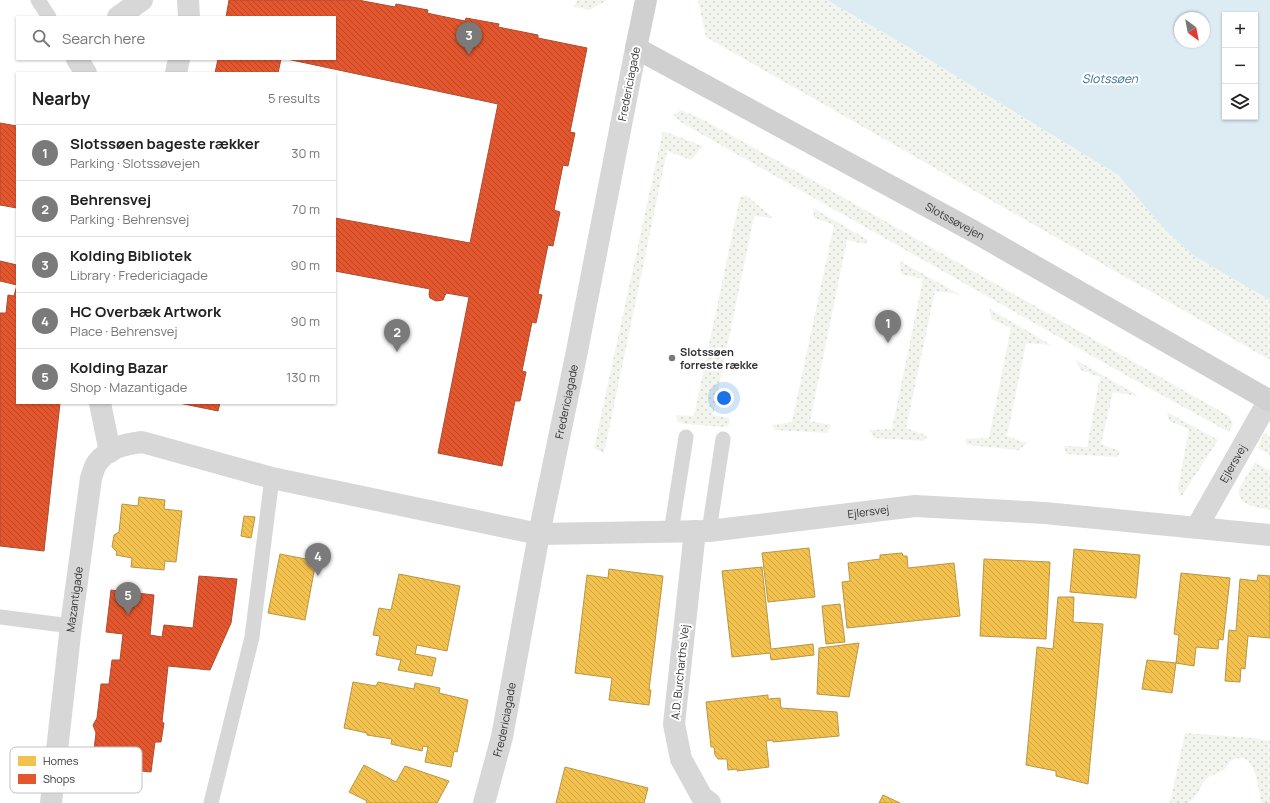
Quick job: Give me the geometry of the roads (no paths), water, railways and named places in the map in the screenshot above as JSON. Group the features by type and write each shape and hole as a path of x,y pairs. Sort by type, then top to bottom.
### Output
{"main road":[{"name":"Fredericiagade","path":"636,48 646,0"},
{"name":"Slotssøvejen","path":"636,48 973,231 1269,400"}],"street":[{"path":"119,16 142,0"},
{"path":"188,0 189,16"},
{"name":"Fredericiagade","path":"484,803 502,737 539,534 579,341 636,48"},
{"path":"77,60 85,72"},
{"path":"176,72 179,60"},
{"name":"Ejlersvej","path":"1198,527 1269,400"},
{"path":"100,404 110,452"},
{"name":"Ejlersvej","path":"110,452 126,444 142,442 272,478 539,534 702,531 916,506 1045,513 1270,535"},
{"name":"Mazantigade","path":"57,747 71,626 91,478 97,464 110,452"},
{"name":"A.D. Burcharths Vej","path":"702,531 674,724 681,759 702,797 710,803"},
{"name":"Mazantigade","path":"51,803 52,793"}],"lane":[{"path":"38,0 48,16"},
{"path":"671,532 686,437"},
{"path":"702,531 723,439"},
{"path":"211,803 252,637 272,478"},
{"path":"0,617 71,626"}],"water":[{"name":"Slotssøen","path":"827,0 1270,0 1270,300 1194,256 1167,232 1118,175 910,48"}],"place":[{"name":"Kolding Bibliotek","path":"469,55"},
{"name":"Slotssøen bageste rækker","path":"888,343"},
{"name":"Behrensvej","path":"397,352"},
{"name":"Slotssøen forreste række","path":"672,358"},
{"name":"HC Overbæk Artwork","path":"318,576"},
{"name":"Kolding Bazar","path":"128,615"}]}
